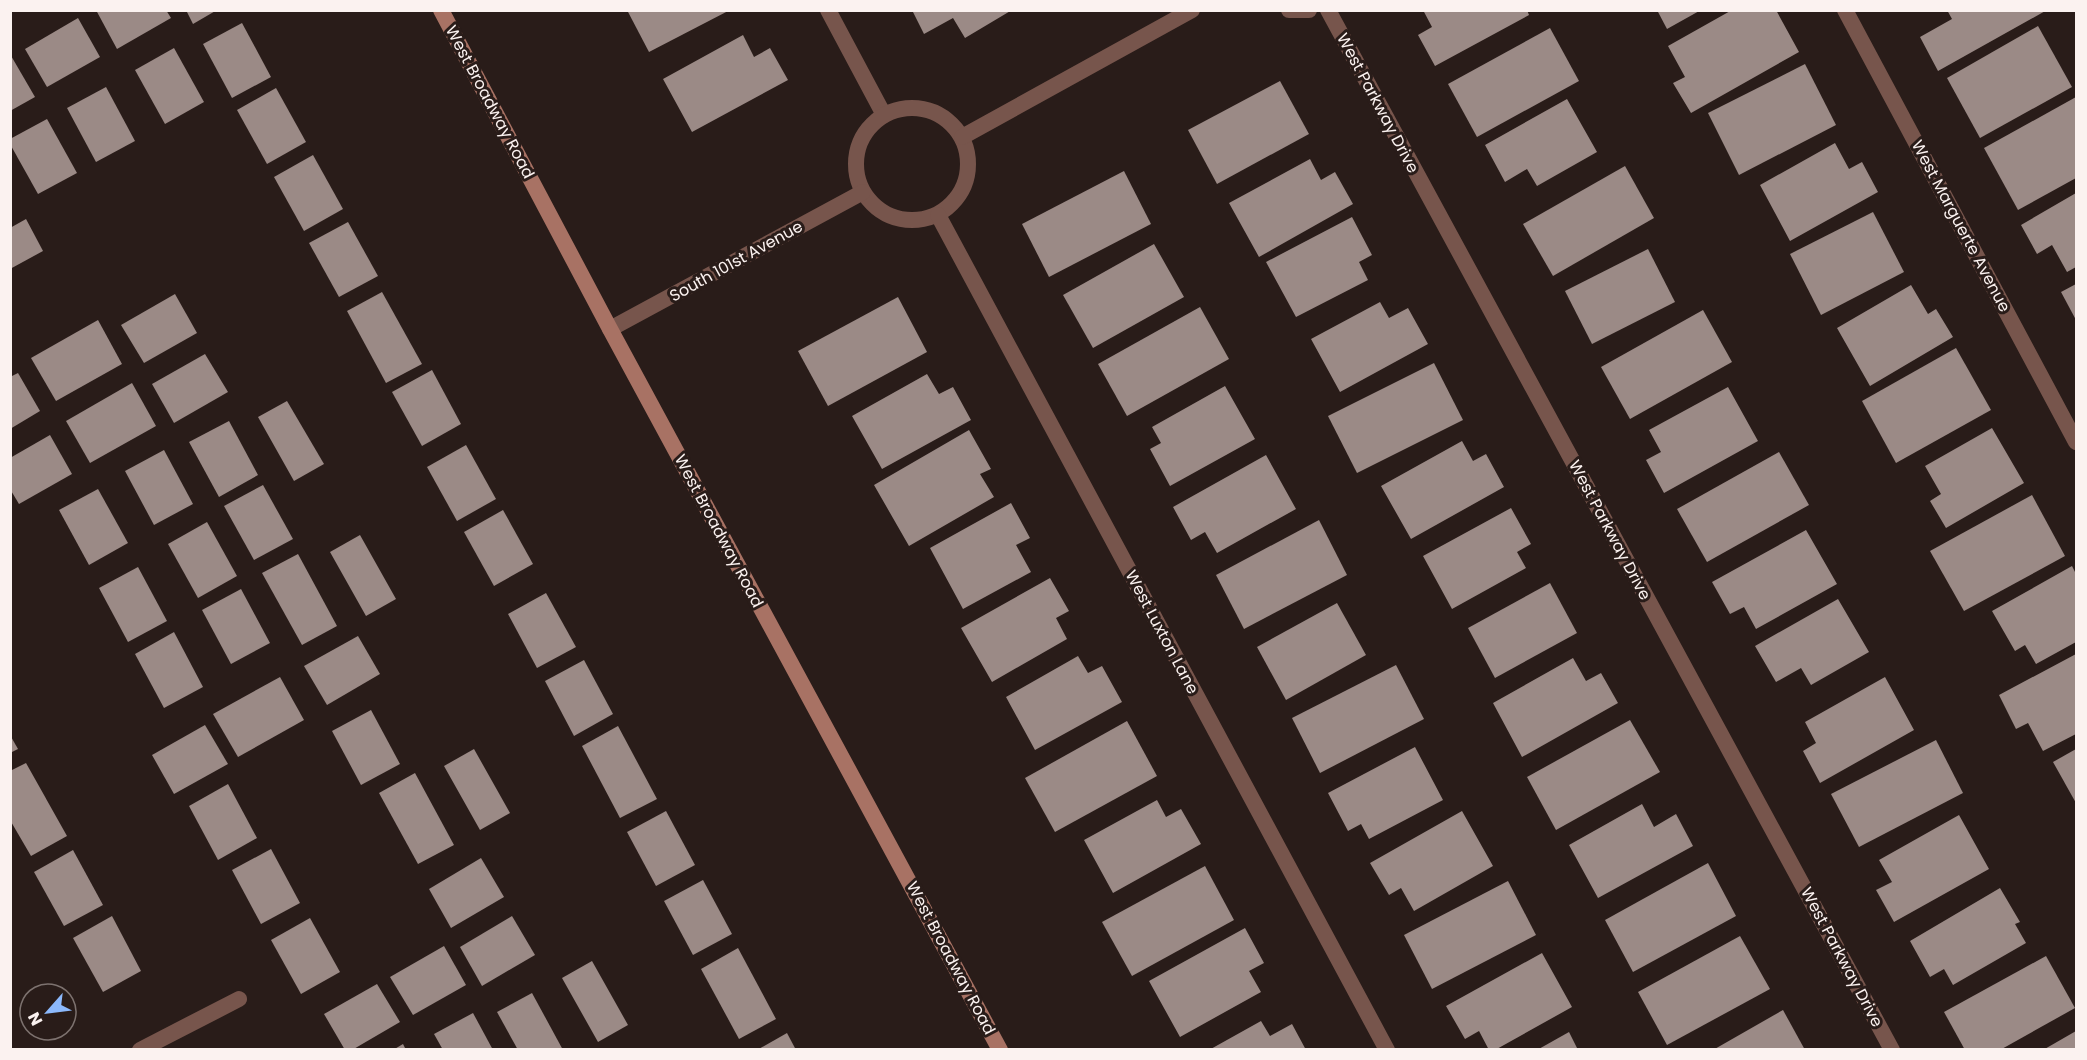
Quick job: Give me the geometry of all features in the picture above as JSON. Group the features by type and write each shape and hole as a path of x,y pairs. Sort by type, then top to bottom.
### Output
{"main road":[{"name":"West Broadway Road","path":"441,10 610,329 1000,1050"}],"street":[{"path":"828,10 884,115"},
{"path":"962,137 1192,10"},
{"path":"1290,10 1309,10"},
{"name":"West Parkway Drive","path":"1328,10 1892,1050"},
{"name":"West Marguerte Avenue","path":"1845,10 2076,442"},
{"path":"919,108 936,112 951,123 962,137 968,151 969,167 966,182 960,195 950,207 938,215 924,220 896,219 882,213 862,192 856,176 856,158 860,141 870,126 884,115 901,109 919,108"},
{"name":"South 101st Avenue","path":"610,329 862,192"},
{"name":"West Luxton Lane","path":"938,215 1387,1050"},
{"path":"140,1050 239,999"}],"building":[{"path":"96,10 166,10 171,18 117,49"},
{"path":"186,10 217,10 193,24"},
{"path":"627,10 730,10 649,52"},
{"path":"912,10 1012,10 965,38 953,18 924,34"},
{"path":"1423,10 1527,10 1529,15 1435,66 1418,35 1432,27"},
{"path":"1657,10 1701,10 1667,29"},
{"path":"1732,10 1776,10 1799,52 1691,113 1673,83 1685,77 1668,46"},
{"path":"1947,10 2047,10 1938,71 1920,37 1952,19"},
{"path":"78,18 100,57 47,87 25,49"},
{"path":"242,23 271,77 232,98 203,44"},
{"path":"2038,26 2072,87 1980,138 1947,78"},
{"path":"1550,28 1579,81 1477,137 1448,84"},
{"path":"743,35 754,57 770,48 788,80 692,132 663,79"},
{"path":"174,48 204,102 165,124 135,70"},
{"path":"10,54 35,97 10,111"},
{"path":"1805,64 1836,125 1739,175 1708,113"},
{"path":"1280,81 1309,134 1217,184 1188,130"},
{"path":"106,87 135,141 96,162 67,108"},
{"path":"276,88 306,142 267,164 237,110"},
{"path":"2076,97 2076,178 2018,210 1984,148"},
{"path":"1567,99 1597,152 1537,186 1527,169 1505,182 1485,145"},
{"path":"47,119 77,173 38,194 10,144 10,139"},
{"path":"1835,143 1849,169 1862,162 1878,192 1790,241 1760,185"},
{"path":"313,155 343,209 304,231 274,177"},
{"path":"1310,159 1321,180 1335,172 1353,204 1259,257 1229,203"},
{"path":"1625,166 1654,218 1553,276 1523,224"},
{"path":"1124,171 1151,224 1049,277 1022,224"},
{"path":"2076,193 2076,267 2067,272 2052,245 2037,254 2021,225"},
{"path":"1873,212 1904,272 1821,315 1790,254"},
{"path":"1352,217 1372,255 1359,262 1368,280 1296,317 1266,262"},
{"path":"26,219 43,251 10,269 10,228"},
{"path":"348,222 378,276 339,297 309,243"},
{"path":"1154,244 1184,297 1093,348 1063,295"},
{"path":"1648,249 1675,302 1592,344 1565,291"},
{"path":"2076,284 2076,320 2061,292"},
{"path":"1911,285 1928,314 1936,309 1953,337 1870,386 1837,328"},
{"path":"382,292 422,364 386,383 347,311"},
{"path":"175,294 197,333 144,363 121,325"},
{"path":"898,297 927,352 828,406 798,351"},
{"path":"1380,302 1389,318 1408,308 1428,344 1340,392 1311,339"},
{"path":"1200,307 1229,359 1127,416 1098,364"},
{"path":"1703,310 1732,362 1630,419 1601,367"},
{"path":"98,320 122,364 56,401 31,358"},
{"path":"1956,348 1991,410 1896,463 1862,401"},
{"path":"205,354 228,392 174,423 152,384"},
{"path":"1434,363 1463,420 1357,473 1328,416"},
{"path":"432,370 461,424 422,446 392,392"},
{"path":"18,373 40,411 10,429 10,377"},
{"path":"927,374 939,394 953,387 971,420 882,469 852,416"},
{"path":"132,383 156,426 90,463 66,421"},
{"path":"1225,386 1255,439 1170,486 1150,449 1161,443 1152,427"},
{"path":"1728,387 1758,441 1664,493 1646,460 1661,452 1649,430"},
{"path":"287,401 324,464 294,481 258,417"},
{"path":"229,421 258,475 219,497 189,442"},
{"path":"1992,428 2024,483 1946,528 1930,501 1941,494 1925,466"},
{"path":"969,430 991,469 980,474 994,497 909,546 874,485"},
{"path":"50,435 72,474 19,504 10,489 10,458"},
{"path":"1462,441 1473,461 1486,454 1504,487 1411,539 1381,486"},
{"path":"466,445 496,499 457,521 427,467"},
{"path":"164,450 193,504 154,525 125,471"},
{"path":"1779,452 1809,505 1707,562 1677,509"},
{"path":"1266,455 1296,509 1217,553 1205,532 1191,540 1173,507"},
{"path":"263,485 293,539 254,560 224,506"},
{"path":"98,489 128,543 89,565 59,510"},
{"path":"2032,495 2065,556 1964,611 1930,551"},
{"path":"1011,503 1030,538 1016,545 1031,572 963,609 930,548"},
{"path":"1511,508 1531,544 1517,552 1526,568 1452,609 1423,556"},
{"path":"503,510 533,564 494,586 464,532"},
{"path":"1319,520 1347,575 1244,629 1216,575"},
{"path":"207,522 237,576 198,598 168,544"},
{"path":"1806,530 1837,584 1756,629 1744,607 1730,614 1712,582"},
{"path":"360,535 396,599 366,616 330,552"},
{"path":"298,554 337,626 302,645 262,573"},
{"path":"2072,566 2076,574 2076,642 2036,664 2025,645 2015,651 1992,611"},
{"path":"138,567 167,621 128,642 99,588"},
{"path":"1050,578 1069,611 1056,618 1067,639 992,682 961,628"},
{"path":"1550,583 1577,633 1495,678 1468,628"},
{"path":"241,589 270,643 231,664 202,610"},
{"path":"546,593 576,647 537,668 508,614"},
{"path":"1838,599 1869,652 1811,685 1801,668 1776,682 1755,646"},
{"path":"1337,603 1366,655 1286,700 1257,647"},
{"path":"174,632 203,687 164,708 135,654"},
{"path":"358,636 380,674 327,705 304,666"},
{"path":"2076,654 2076,734 2043,751 2028,723 2016,729 1999,695"},
{"path":"1078,656 1088,673 1102,666 1122,702 1035,750 1006,697"},
{"path":"1573,658 1586,681 1601,673 1618,703 1522,757 1493,703"},
{"path":"584,660 613,714 574,736 545,681"},
{"path":"1396,665 1424,719 1320,773 1292,718"},
{"path":"280,677 304,720 238,757 213,714"},
{"path":"1885,677 1914,730 1820,783 1803,751 1816,743 1805,722"},
{"path":"371,710 400,764 361,785 332,731"},
{"path":"1630,720 1660,772 1556,830 1527,777"},
{"path":"1127,721 1157,776 1055,832 1025,778"},
{"path":"205,725 228,764 174,794 152,755"},
{"path":"618,726 657,799 620,818 582,746"},
{"path":"10,735 18,749 10,753"},
{"path":"1936,740 1963,793 1859,847 1831,794"},
{"path":"1415,747 1443,800 1369,839 1361,824 1348,831 1328,793"},
{"path":"474,749 510,813 480,830 444,766"},
{"path":"2076,749 2076,803 2053,762"},
{"path":"26,763 67,836 31,856 10,820 10,771"},
{"path":"415,773 454,845 418,864 379,793"},
{"path":"228,784 257,838 218,860 189,806"},
{"path":"1157,800 1166,817 1181,809 1201,844 1113,893 1084,840"},
{"path":"1642,804 1654,827 1676,814 1693,846 1598,898 1569,845"},
{"path":"666,811 695,865 656,886 627,832"},
{"path":"1462,811 1493,866 1414,911 1401,888 1389,895 1370,863"},
{"path":"1959,815 1989,869 1894,922 1876,890 1892,882 1879,860"},
{"path":"271,849 300,903 261,924 232,870"},
{"path":"73,850 103,905 64,926 34,872"},
{"path":"481,858 504,897 451,928 429,889"},
{"path":"1708,863 1736,916 1633,972 1605,920"},
{"path":"1205,866 1234,920 1132,976 1102,922"},
{"path":"703,880 732,934 693,955 664,901"},
{"path":"1508,881 1536,935 1432,989 1404,935"},
{"path":"2000,888 2020,922 2015,924 2026,943 1953,985 1944,969 1930,977 1910,941"},
{"path":"112,916 141,971 103,992 73,938"},
{"path":"512,916 535,955 482,986 460,947"},
{"path":"310,918 340,972 301,994 271,940"},
{"path":"1245,928 1264,963 1249,971 1261,992 1180,1037 1149,981"},
{"path":"1740,936 1770,989 1667,1045 1638,992"},
{"path":"444,946 466,985 413,1015 390,977"},
{"path":"738,948 776,1019 739,1039 701,969"},
{"path":"1542,953 1572,1007 1495,1050 1489,1050 1479,1031 1465,1039 1446,1006"},
{"path":"2046,956 2075,1008 2000,1050 1965,1050 1944,1012"},
{"path":"592,961 628,1025 598,1042 562,978"},
{"path":"377,984 400,1022 352,1050 345,1050 324,1014"},
{"path":"532,993 563,1050 518,1050 497,1012"},
{"path":"1783,1010 1805,1050 1713,1050"},
{"path":"473,1013 493,1050 443,1050 434,1034"},
{"path":"1261,1021 1270,1036 1292,1024 1306,1050 1209,1050"},
{"path":"2076,1031 2076,1050 2043,1050"},
{"path":"1569,1032 1578,1050 1537,1050"},
{"path":"787,1033 796,1050 757,1050"},
{"path":"403,1044 406,1050 393,1050"}]}
